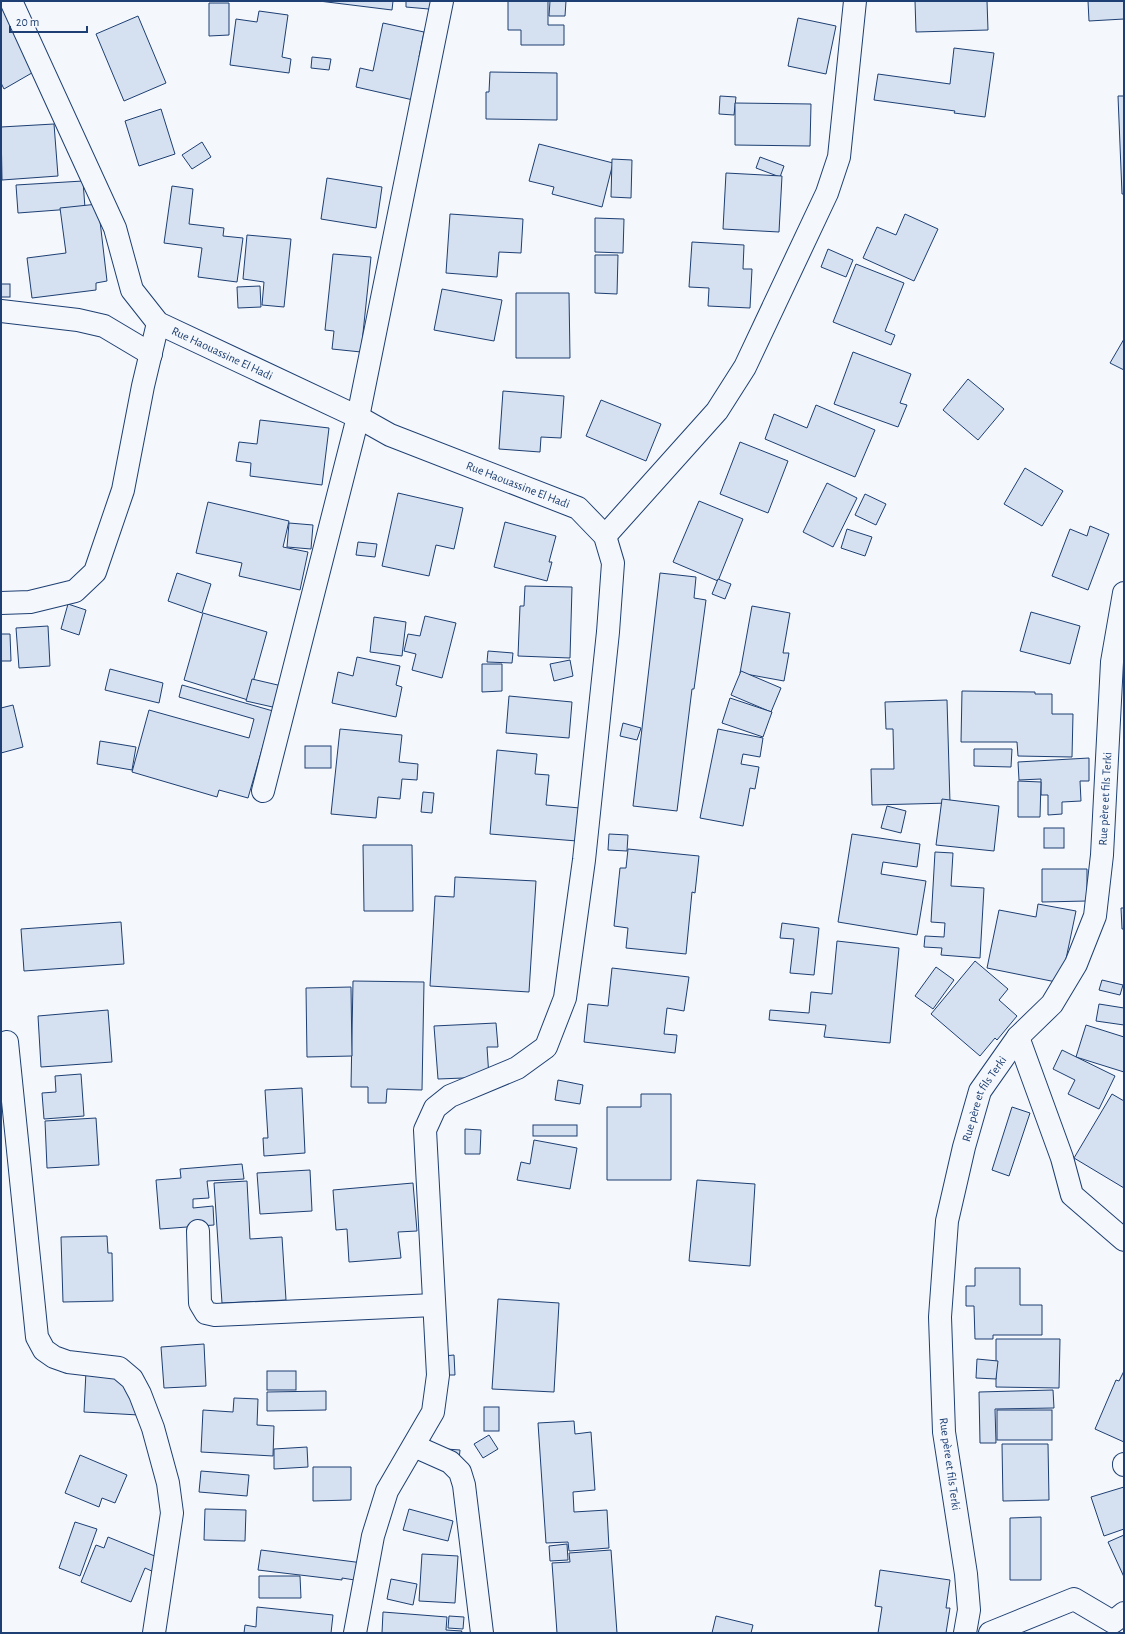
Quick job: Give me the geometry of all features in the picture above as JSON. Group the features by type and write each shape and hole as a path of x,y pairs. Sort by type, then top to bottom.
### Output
{"street":[{"name":"Rue Haouassine El Hadi","path":"11,1 116,228 132,290 158,323 358,417 390,434 578,508 605,536"},
{"path":"263,791 358,417 442,1"},
{"path":"354,1633 374,1536 387,1491 432,1412 438,1375 425,1130 435,1108 450,1096 517,1068 546,1047 565,998 584,860 608,632 613,563 605,536 717,411 745,367 827,193 839,157 855,1"},
{"path":"1,311 78,320 104,326 151,354"},
{"path":"1,603 30,602 75,590 95,572 123,490 158,323"},
{"name":"Rue père et fils Terki","path":"965,1633 969,1610 966,1574 944,1432 940,1317 947,1221 964,1147 980,1091 1018,1037 1052,1004 1076,964 1096,916 1102,855 1112,662 1124,593"},
{"path":"1018,1037 1062,1158 1072,1195 1124,1240"},
{"path":"7,1042 37,1337 44,1350 54,1357 68,1362 119,1368 132,1379 140,1394 153,1428 168,1482 172,1513 154,1633"},
{"path":"198,1231 200,1303 206,1314 434,1305"},
{"path":"414,1446 450,1462 460,1472 464,1485 482,1633"},
{"path":"990,1633 1074,1599 1113,1622 1124,1614"}],"building":[{"path":"319,1 393,1 392,10"},
{"path":"406,1 441,1 440,10 406,7"},
{"path":"508,1 548,1 548,25 564,25 564,45 521,45 521,30 508,30"},
{"path":"550,1 566,1 565,16 549,16"},
{"path":"915,1 987,1 988,30 916,32"},
{"path":"1088,1 1124,1 1124,19 1089,21"},
{"path":"1,3 37,70 4,89 1,83"},
{"path":"209,3 229,3 229,35 209,36"},
{"path":"259,11 288,15 282,57 291,59 289,73 230,65 236,19 257,22"},
{"path":"138,16 166,83 124,101 96,34"},
{"path":"798,18 836,26 826,74 788,66"},
{"path":"383,23 424,32 419,57 431,60 422,102 356,87 360,68 373,71"},
{"path":"954,48 994,53 985,117 954,113 955,111 874,100 878,74 950,84"},
{"path":"312,57 331,59 329,70 311,68"},
{"path":"490,72 557,73 557,120 486,119 486,92 489,92"},
{"path":"720,96 736,97 734,115 719,114"},
{"path":"1118,96 1124,96 1124,194 1122,194"},
{"path":"735,103 811,104 810,146 735,145"},
{"path":"161,109 175,154 139,166 125,121"},
{"path":"54,124 58,176 2,180 1,127"},
{"path":"202,142 211,157 192,169 182,155"},
{"path":"539,144 613,163 602,207 552,194 554,187 529,181"},
{"path":"760,157 784,166 780,177 756,168"},
{"path":"612,159 632,160 631,198 611,197"},
{"path":"726,173 782,176 779,232 723,229"},
{"path":"327,178 382,187 376,228 321,219"},
{"path":"83,181 85,208 18,213 16,185"},
{"path":"172,186 193,189 189,224 224,228 223,236 243,238 237,282 198,277 202,248 164,243"},
{"path":"98,204 107,281 96,283 96,290 32,298 27,258 66,253 60,208"},
{"path":"450,214 523,219 521,253 499,252 497,277 446,273"},
{"path":"905,214 938,229 914,281 863,258 877,227 896,235"},
{"path":"595,218 624,219 623,253 595,252"},
{"path":"247,235 291,239 284,307 262,305 264,282 243,279"},
{"path":"692,242 744,245 743,269 752,269 750,308 708,306 709,288 689,287"},
{"path":"828,249 853,260 846,277 821,267"},
{"path":"333,254 371,257 361,352 332,349 334,331 325,330"},
{"path":"595,255 618,255 617,294 595,293"},
{"path":"856,264 904,283 885,331 895,335 891,345 833,322"},
{"path":"1,284 10,284 10,297 1,297"},
{"path":"260,286 261,307 238,308 237,287"},
{"path":"442,289 502,300 494,341 434,330"},
{"path":"516,293 569,293 570,358 516,358"},
{"path":"1124,339 1124,370 1110,363"},
{"path":"853,352 911,374 900,403 907,405 898,427 834,404"},
{"path":"968,379 1004,409 978,440 943,410"},
{"path":"503,391 564,396 561,438 541,437 540,452 499,449"},
{"path":"601,400 661,424 646,461 586,436"},
{"path":"816,405 875,430 855,477 765,439 774,414 807,428"},
{"path":"260,420 329,428 322,485 250,476 251,463 236,461 239,442 257,444"},
{"path":"740,442 788,461 768,513 720,494"},
{"path":"1025,468 1063,491 1042,526 1004,504"},
{"path":"827,483 857,498 833,547 803,532"},
{"path":"398,493 463,508 454,549 436,545 429,576 382,566"},
{"path":"865,494 886,504 876,525 855,515"},
{"path":"699,501 743,519 718,581 673,562"},
{"path":"208,502 289,521 283,547 308,552 300,590 239,576 242,563 196,553"},
{"path":"505,522 556,536 549,562 552,562 547,581 494,567"},
{"path":"289,523 313,525 311,549 287,547"},
{"path":"1090,526 1109,534 1088,590 1052,576 1070,529 1087,536"},
{"path":"847,529 872,537 865,556 841,548"},
{"path":"358,542 377,544 375,557 356,555"},
{"path":"177,573 211,584 202,613 168,601"},
{"path":"660,573 696,577 694,598 706,600 694,689 692,689 677,811 633,806"},
{"path":"718,579 731,584 725,599 712,594"},
{"path":"525,586 572,587 570,658 518,656 520,606 524,606"},
{"path":"68,604 86,610 79,635 61,629"},
{"path":"752,606 790,613 783,653 789,653 784,681 740,673"},
{"path":"1031,612 1080,626 1070,664 1020,651"},
{"path":"203,613 267,632 248,700 184,680"},
{"path":"425,616 456,623 442,678 412,670 416,654 404,651 408,634 420,636"},
{"path":"374,617 406,622 402,656 370,652"},
{"path":"48,626 50,666 19,668 16,628"},
{"path":"1,634 10,634 11,661 1,661"},
{"path":"488,651 513,653 512,663 487,662"},
{"path":"357,657 400,666 396,685 402,687 396,717 332,703 338,672 353,676"},
{"path":"570,660 573,676 554,681 550,664"},
{"path":"482,664 502,664 502,691 482,692"},
{"path":"110,669 163,683 159,703 105,690"},
{"path":"741,671 781,688 771,712 731,695"},
{"path":"252,679 282,686 277,708 246,701"},
{"path":"182,685 273,711 248,798 219,790 217,797 132,772 149,710 249,738 254,719 179,697"},
{"path":"962,691 1035,692 1035,694 1052,694 1052,714 1073,714 1072,757 1018,756 1017,742 961,742"},
{"path":"509,696 572,702 569,738 506,733"},
{"path":"730,698 772,712 763,737 722,723"},
{"path":"947,700 950,803 872,805 871,769 894,769 893,729 886,729 885,702"},
{"path":"13,705 23,747 1,753 1,708"},
{"path":"623,723 641,728 637,740 620,736"},
{"path":"340,729 402,735 399,762 418,764 417,780 402,779 400,799 378,797 376,818 331,814"},
{"path":"718,729 763,738 760,757 743,754 741,764 759,767 755,789 750,788 743,826 700,818"},
{"path":"100,741 136,747 132,770 97,764"},
{"path":"305,746 331,746 331,768 305,768"},
{"path":"974,749 1012,749 1011,767 974,766"},
{"path":"497,750 537,754 535,774 549,775 546,805 580,808 577,841 490,834"},
{"path":"1089,758 1089,781 1080,781 1081,801 1062,802 1062,814 1048,815 1048,795 1041,795 1041,779 1019,780 1018,762"},
{"path":"1018,781 1041,782 1040,817 1018,817"},
{"path":"423,792 434,793 432,813 421,812"},
{"path":"942,799 999,806 994,851 936,845"},
{"path":"887,806 906,811 901,833 881,828"},
{"path":"1044,828 1064,828 1064,848 1044,848"},
{"path":"609,834 628,835 627,851 608,850"},
{"path":"852,834 920,844 917,867 883,862 881,874 926,881 917,935 838,922"},
{"path":"363,845 412,845 413,911 364,911"},
{"path":"628,849 699,856 695,893 692,892 686,954 626,948 628,928 614,926 620,868 626,868"},
{"path":"935,852 953,853 951,886 984,888 980,958 941,955 942,948 924,947 925,936 944,937 945,923 931,922"},
{"path":"1042,869 1087,869 1087,901 1042,902"},
{"path":"455,877 536,881 529,992 430,986 435,896 454,897"},
{"path":"1038,904 1076,911 1061,983 987,968 999,910 1036,917"},
{"path":"1121,908 1124,908 1124,929 1122,929"},
{"path":"121,922 124,964 24,971 21,929"},
{"path":"782,923 819,928 814,975 790,973 794,939 780,938"},
{"path":"837,941 899,948 890,1043 824,1037 826,1025 769,1020 770,1010 809,1013 811,992 832,994"},
{"path":"975,961 1008,989 999,1000 1017,1016 997,1040 995,1038 980,1056 931,1014"},
{"path":"936,967 954,980 933,1009 915,996"},
{"path":"612,968 689,977 684,1011 667,1008 664,1034 677,1035 675,1053 584,1042 588,1004 608,1006"},
{"path":"1102,980 1123,985 1120,995 1099,990"},
{"path":"353,981 424,982 422,1090 387,1089 386,1103 368,1103 368,1087 351,1087"},
{"path":"351,987 352,1056 307,1057 306,988"},
{"path":"1099,1004 1124,1008 1124,1025 1096,1021"},
{"path":"108,1010 112,1062 41,1067 38,1016"},
{"path":"496,1023 498,1047 487,1047 489,1077 438,1079 434,1026"},
{"path":"1086,1025 1124,1037 1124,1072 1076,1057"},
{"path":"1062,1050 1115,1076 1099,1109 1068,1094 1075,1080 1053,1069"},
{"path":"81,1074 84,1116 44,1119 42,1093 56,1092 55,1076"},
{"path":"558,1080 583,1085 580,1104 555,1100"},
{"path":"302,1088 305,1153 264,1156 263,1138 268,1138 265,1090"},
{"path":"641,1094 671,1094 671,1180 607,1180 607,1107 641,1107"},
{"path":"1112,1094 1124,1101 1124,1188 1074,1158"},
{"path":"1012,1107 1030,1113 1009,1176 992,1170"},
{"path":"96,1118 99,1165 47,1168 45,1121"},
{"path":"533,1125 577,1125 577,1136 533,1136"},
{"path":"465,1129 481,1130 480,1154 465,1154"},
{"path":"534,1140 577,1148 570,1189 517,1180 521,1162 530,1164"},
{"path":"242,1164 244,1179 207,1181 209,1198 193,1199 193,1208 213,1206 214,1225 160,1229 156,1180 181,1178 180,1169"},
{"path":"310,1170 312,1211 260,1214 257,1173"},
{"path":"697,1180 755,1184 750,1266 689,1261"},
{"path":"247,1181 250,1239 282,1237 286,1300 222,1303 214,1183"},
{"path":"413,1183 417,1231 398,1232 401,1258 349,1262 347,1229 336,1230 333,1190"},
{"path":"107,1236 108,1253 112,1253 113,1301 63,1302 61,1237"},
{"path":"975,1268 1020,1268 1020,1305 1042,1305 1042,1335 993,1335 993,1339 975,1339 974,1306 966,1306 966,1286 975,1286"},
{"path":"498,1299 559,1303 554,1392 492,1389"},
{"path":"996,1339 1060,1339 1059,1388 996,1387"},
{"path":"204,1344 206,1386 164,1388 161,1347"},
{"path":"454,1355 455,1375 445,1375 443,1356"},
{"path":"977,1359 998,1361 996,1379 976,1378"},
{"path":"86,1371 141,1374 139,1415 84,1412"},
{"path":"267,1371 296,1371 296,1390 267,1390"},
{"path":"1124,1371 1124,1442 1095,1429 1116,1380 1119,1381"},
{"path":"1053,1390 1054,1408 995,1409 996,1443 980,1443 979,1392"},
{"path":"326,1391 326,1410 267,1411 267,1392"},
{"path":"234,1398 258,1399 257,1425 274,1426 273,1456 201,1452 203,1410 233,1412"},
{"path":"484,1407 499,1407 499,1431 484,1431"},
{"path":"997,1410 1052,1410 1052,1440 997,1440"},
{"path":"574,1421 575,1434 591,1432 595,1490 573,1492 574,1512 607,1510 609,1548 569,1551 568,1542 546,1543 538,1423"},
{"path":"489,1435 498,1449 483,1458 474,1444"},
{"path":"1002,1444 1048,1444 1049,1500 1003,1501"},
{"path":"307,1447 308,1467 274,1469 274,1449"},
{"path":"446,1449 460,1450 459,1460"},
{"path":"80,1455 127,1475 115,1503 102,1498 99,1507 65,1493"},
{"path":"313,1467 351,1467 351,1500 313,1501"},
{"path":"201,1471 249,1475 247,1496 199,1492"},
{"path":"1124,1487 1124,1529 1104,1536 1091,1497"},
{"path":"205,1509 246,1510 245,1541 204,1540"},
{"path":"409,1509 453,1521 448,1541 403,1530"},
{"path":"1041,1517 1041,1580 1010,1580 1010,1518"},
{"path":"75,1522 97,1529 80,1576 59,1568"},
{"path":"1124,1535 1124,1577 1108,1542"},
{"path":"108,1537 162,1559 156,1573 145,1568 131,1602 81,1582 96,1545 104,1548"},
{"path":"567,1544 568,1560 550,1561 549,1546"},
{"path":"261,1550 363,1563 361,1581 258,1570"},
{"path":"611,1550 617,1633 557,1633 552,1563 570,1562 569,1553"},
{"path":"422,1554 458,1556 455,1603 419,1601"},
{"path":"880,1570 950,1580 946,1608 950,1608 946,1633 878,1633 882,1607 875,1606"},
{"path":"259,1576 300,1576 301,1598 259,1598"},
{"path":"391,1579 417,1584 413,1605 387,1599"},
{"path":"257,1607 333,1615 331,1633 244,1633 245,1625 256,1627"},
{"path":"383,1612 447,1617 446,1630 462,1631 461,1633 382,1633"},
{"path":"449,1616 464,1617 463,1629 448,1628"},
{"path":"716,1616 753,1625 751,1633 712,1633"}]}
